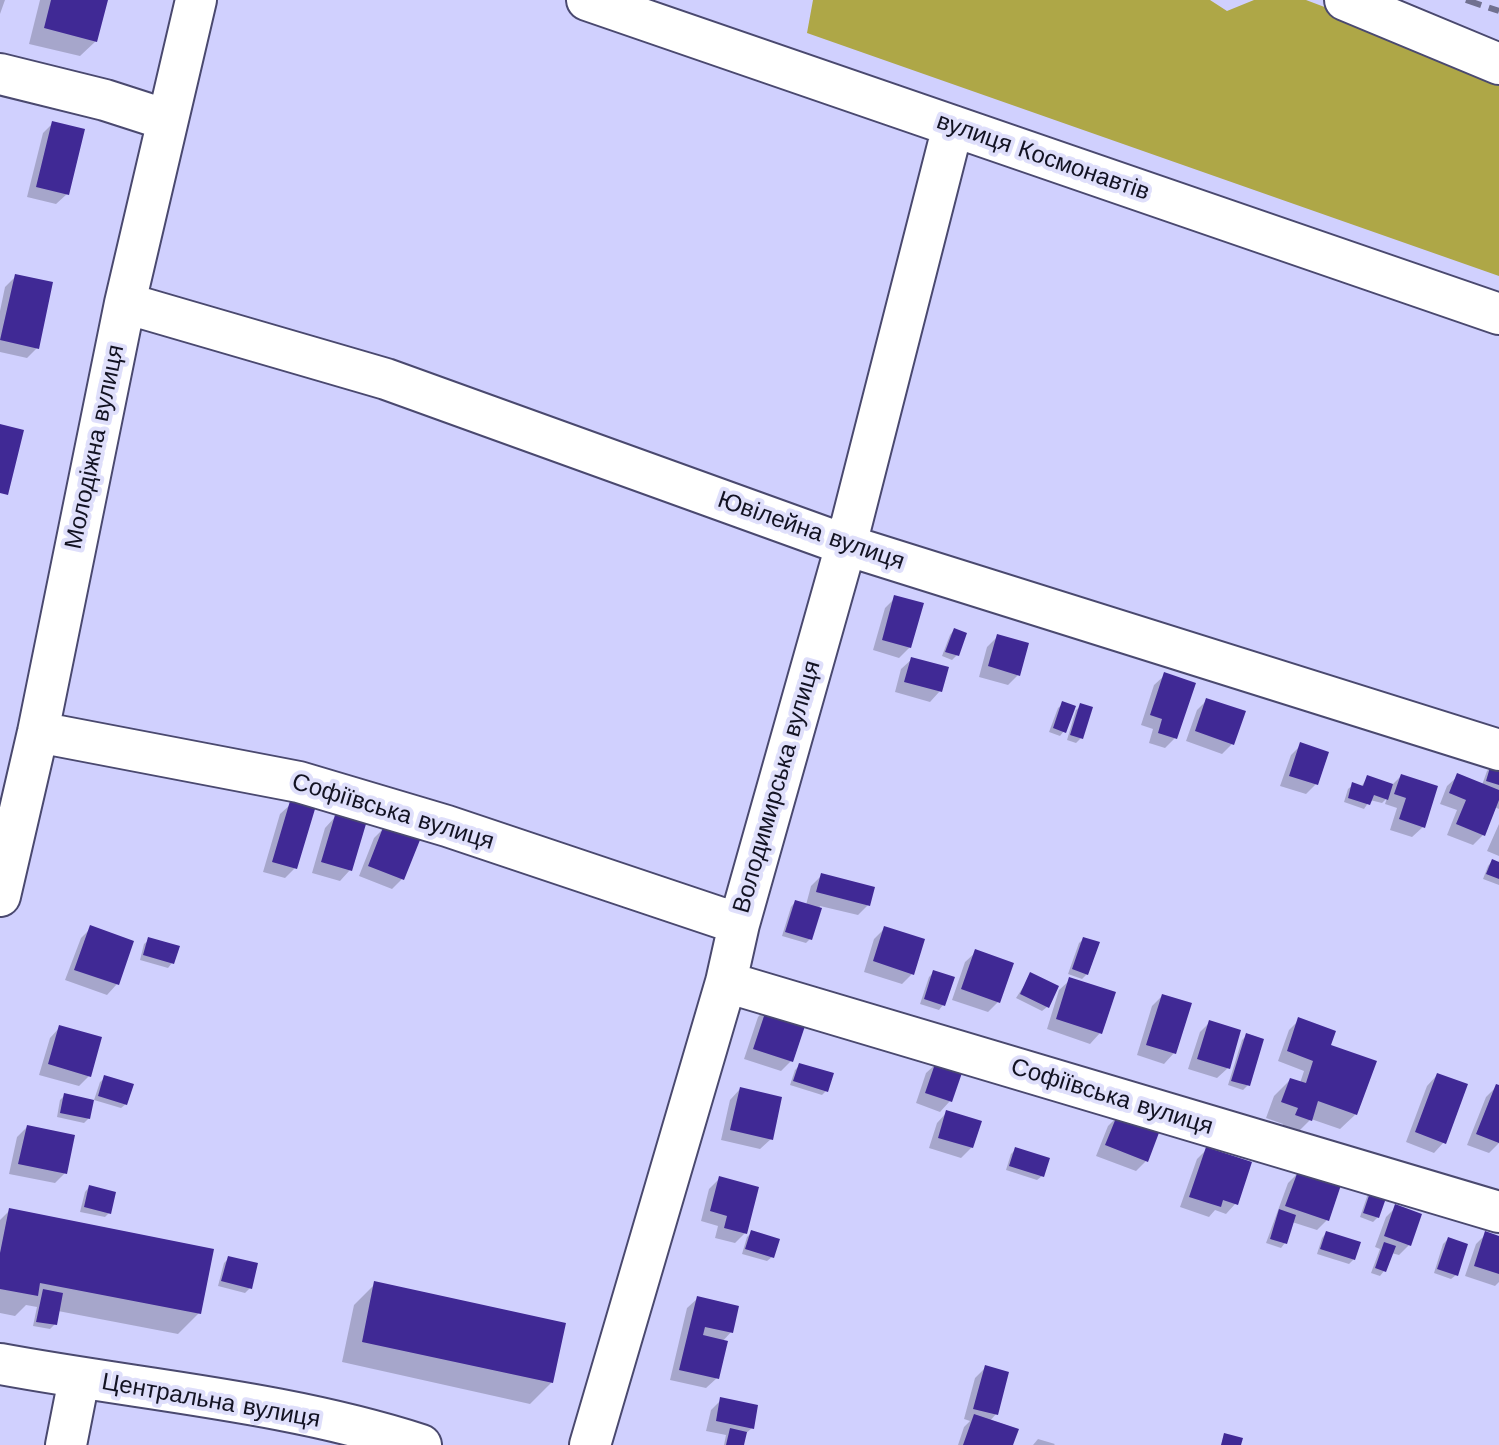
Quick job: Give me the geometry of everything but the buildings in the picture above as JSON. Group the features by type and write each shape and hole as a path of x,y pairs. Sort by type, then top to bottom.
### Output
{"street":[{"name":"Молодіжна вулиця","path":"0,896 38,732 125,303 196,0"},
{"name":"вулиця Космонавтів","path":"587,0 1499,314"},
{"path":"1345,0 1499,64"},
{"path":"0,74 105,100 167,120"},
{"name":"Володимирська вулиця","path":"590,1445 726,982 739,924 846,545 953,126"},
{"name":"Ювілейна вулиця","path":"125,303 386,379 846,545 1499,750"},
{"name":"Софіївська вулиця","path":"38,732 299,782 447,826 739,924"},
{"name":"Софіївська вулиця","path":"726,982 1499,1212"},
{"name":"Центральна вулиця","path":"0,1364 237,1403 385,1433 421,1445"},
{"path":"66,1445 79,1379"}],"shaded area":[{"path":"813,0 1210,0 1227,11 1254,0 1306,0 1499,73 1499,276 807,33"}],"railway":[{"path":"1466,0 1499,11"}]}
